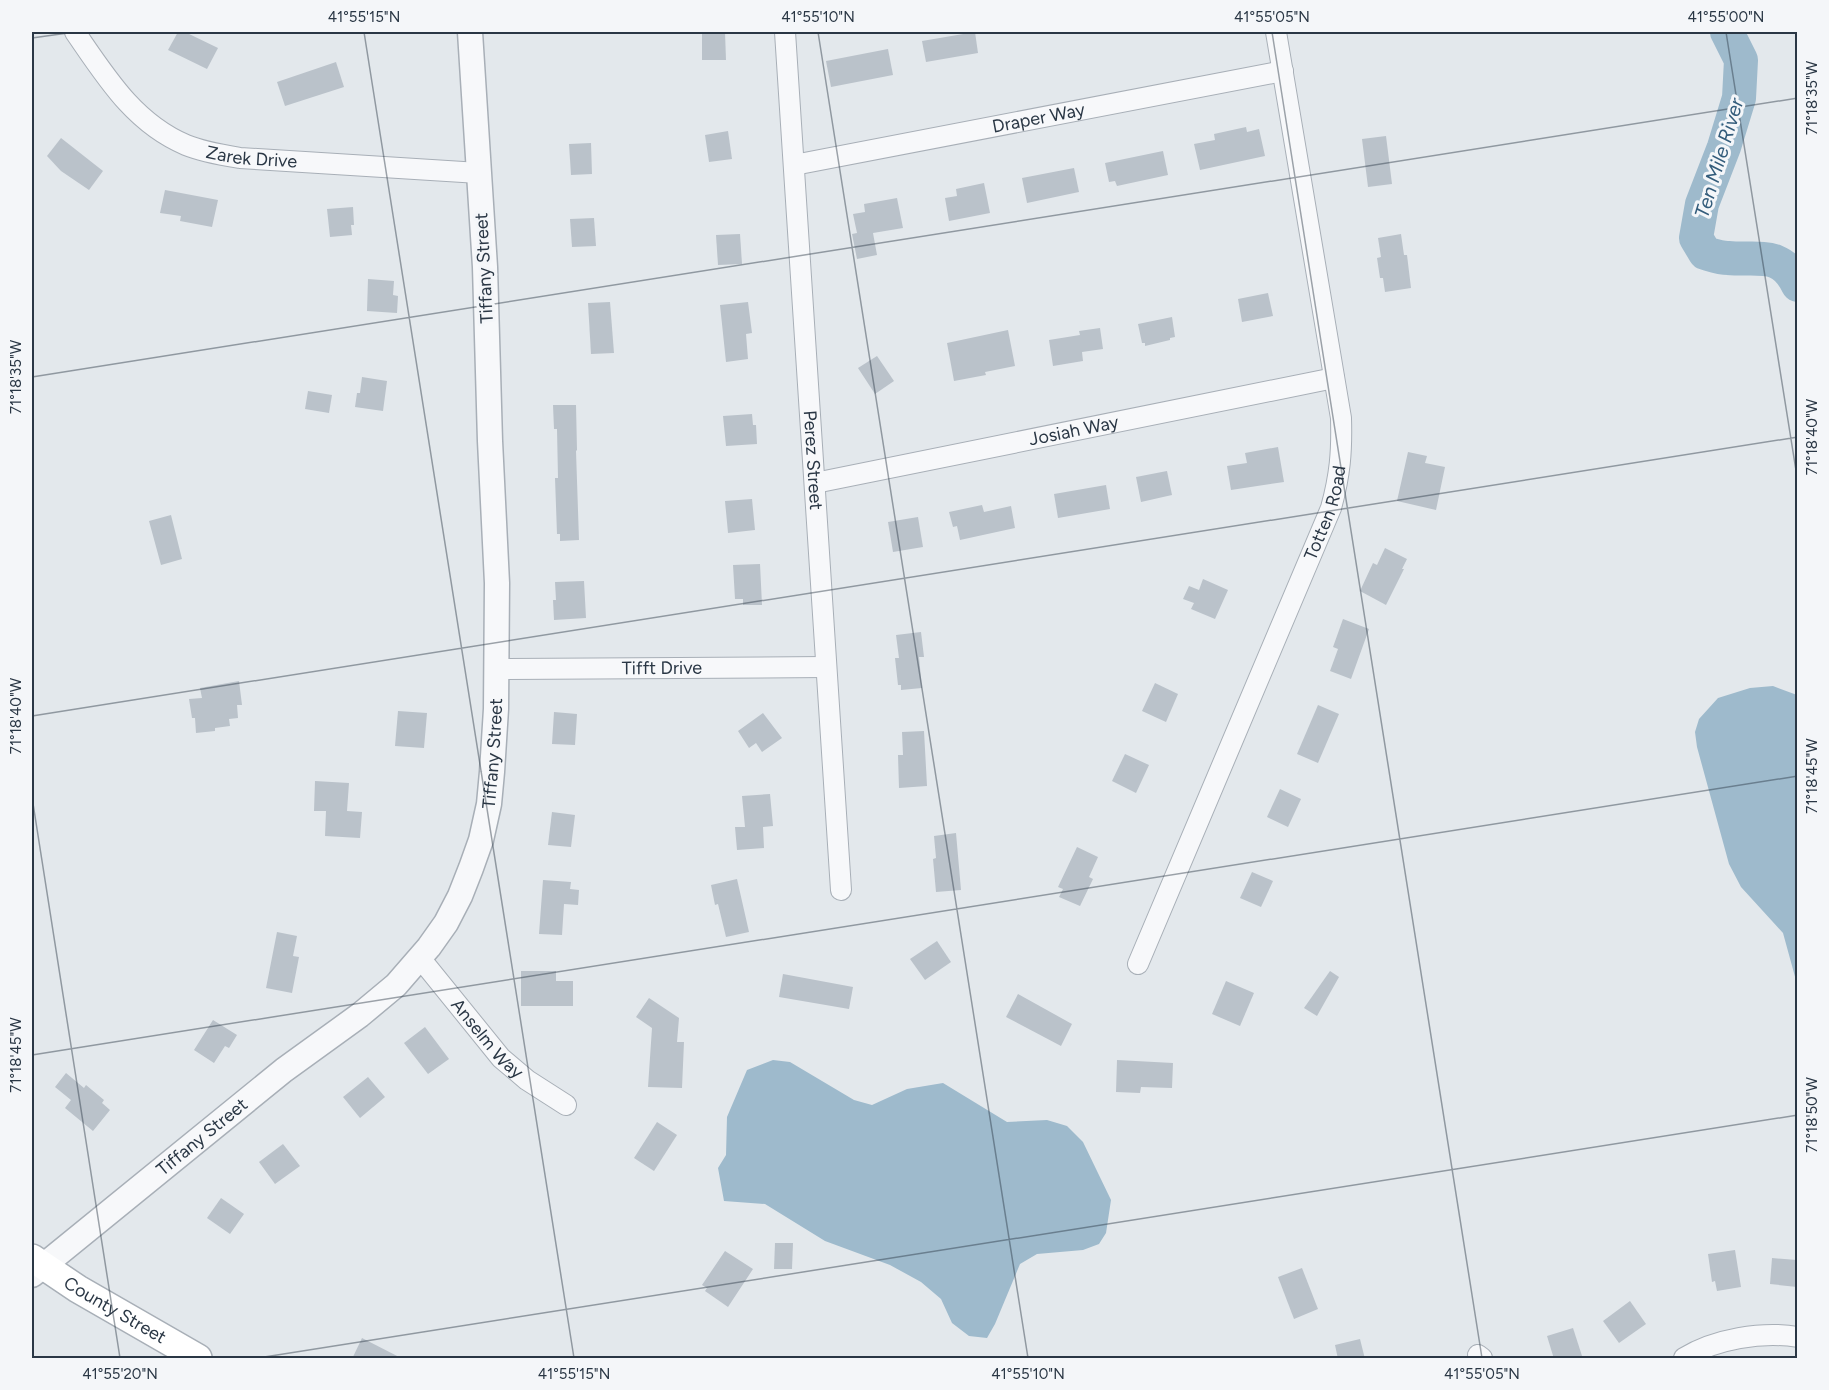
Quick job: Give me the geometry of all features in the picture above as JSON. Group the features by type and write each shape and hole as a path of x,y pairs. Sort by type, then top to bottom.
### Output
{"main road":[{"name":"County Street","path":"35,1266 198,1359"}],"street":[{"name":"Zarek Drive","path":"75,32 113,87 128,104 166,135 188,146 240,158 479,173"},
{"name":"Tiffany Street","path":"35,1266 396,985 446,923 460,896 481,840 489,804 492,772 497,669 497,583 490,460 485,267 470,32"},
{"name":"Perez Street","path":"785,32 841,890"},
{"name":"Totten Road","path":"1138,964 1331,508 1339,478 1342,447 1341,418 1276,32"},
{"name":"Draper Way","path":"794,165 1283,71"},
{"name":"Josiah Way","path":"815,483 1334,378"},
{"name":"Tifft Drive","path":"497,669 826,667"},
{"name":"Anselm Way","path":"420,958 501,1058 527,1080 566,1105"},
{"path":"1684,1359 1692,1353 1718,1343 1777,1334 1797,1337"}],"water":[{"path":"1773,686 1797,695 1797,984 1783,933 1741,887 1729,864 1697,747 1695,732 1699,719 1718,698 1750,688"},
{"path":"773,1060 790,1062 854,1100 872,1105 907,1089 943,1083 1007,1122 1047,1120 1067,1126 1083,1142 1111,1200 1106,1233 1099,1244 1083,1250 1037,1254 1020,1264 987,1338 969,1336 952,1323 941,1299 921,1282 890,1265 825,1241 765,1204 724,1201 718,1168 726,1155 727,1117 747,1070"}],"building":[{"path":"178,32 185,32 218,48 207,69 168,50"},
{"path":"702,32 725,32 726,60 702,60"},
{"path":"975,32 978,53 926,62 922,41"},
{"path":"888,49 893,75 831,87 826,61"},
{"path":"336,62 344,87 285,106 277,82"},
{"path":"1246,127 1247,132 1259,129 1265,156 1200,170 1194,144 1215,140 1214,134"},
{"path":"728,131 732,159 709,162 705,135"},
{"path":"1386,136 1392,184 1368,187 1362,139"},
{"path":"61,138 103,171 89,190 61,171 47,156"},
{"path":"591,143 592,174 571,175 569,144"},
{"path":"1163,151 1168,175 1117,186 1115,181 1109,182 1105,163"},
{"path":"1074,168 1079,192 1027,203 1022,178"},
{"path":"984,183 990,213 949,221 945,198 957,196 956,189"},
{"path":"165,190 218,200 212,227 180,221 181,216 160,213"},
{"path":"897,198 903,228 873,233 877,255 857,259 852,234 857,233 853,214 865,212 864,204"},
{"path":"353,207 352,235 330,237 327,209"},
{"path":"594,218 596,246 572,247 570,219"},
{"path":"740,234 742,264 718,265 716,235"},
{"path":"1401,234 1404,255 1407,255 1411,288 1385,292 1377,258 1381,257 1378,238"},
{"path":"368,279 394,281 393,295 398,296 397,313 367,311"},
{"path":"1268,293 1273,316 1242,322 1238,299"},
{"path":"610,302 614,353 591,354 588,303"},
{"path":"748,302 752,333 746,334 748,359 726,362 720,305"},
{"path":"1172,317 1175,337 1145,346 1145,343 1142,343 1138,324"},
{"path":"1100,328 1103,349 1082,352 1083,361 1053,366 1049,340 1080,335 1079,331"},
{"path":"1008,330 1015,366 985,372 986,375 954,381 947,343"},
{"path":"877,356 894,381 875,394 858,368"},
{"path":"362,377 387,381 383,411 355,407"},
{"path":"308,391 332,395 329,413 305,409"},
{"path":"553,405 576,405 579,540 560,541 560,534 557,534 555,478 558,478 557,429 554,429"},
{"path":"752,414 753,425 756,425 757,444 726,446 723,416"},
{"path":"1278,447 1284,482 1231,490 1227,466 1247,463 1245,453"},
{"path":"1408,452 1427,456 1425,463 1445,467 1436,510 1397,501"},
{"path":"1167,471 1172,495 1141,502 1136,477"},
{"path":"1106,485 1110,509 1058,518 1054,494"},
{"path":"752,499 755,530 728,533 725,501"},
{"path":"982,505 984,512 1011,506 1015,528 960,540 957,526 953,527 949,512"},
{"path":"171,515 182,559 161,565 149,521"},
{"path":"918,517 923,547 893,552 888,522"},
{"path":"1385,548 1407,559 1386,605 1360,591 1373,563 1377,565"},
{"path":"760,564 762,605 743,605 743,599 735,599 733,565"},
{"path":"1203,579 1228,590 1215,619 1191,609 1194,603 1183,599 1189,586 1199,590"},
{"path":"584,581 586,618 554,620 555,582"},
{"path":"1343,619 1369,629 1351,679 1330,671 1338,649 1333,647"},
{"path":"921,632 924,657 919,657 922,688 901,690 901,685 898,685 895,658 899,658 896,635"},
{"path":"239,681 242,705 237,705 238,718 229,719 230,726 215,728 215,731 196,733 195,718 192,718 189,699 202,698 200,688"},
{"path":"1155,683 1178,694 1166,722 1142,711"},
{"path":"1318,705 1339,714 1318,763 1297,754"},
{"path":"398,711 427,713 424,748 395,746"},
{"path":"554,712 577,714 575,745 552,744"},
{"path":"763,713 782,738 762,752 756,743 749,748 738,731"},
{"path":"924,731 927,786 899,788 898,755 903,755 902,732"},
{"path":"1125,754 1149,765 1136,793 1112,781"},
{"path":"315,781 349,783 347,811 362,812 360,838 325,836 326,811 314,811"},
{"path":"1280,789 1301,799 1288,827 1267,817"},
{"path":"770,794 773,826 763,827 764,848 737,850 735,827 745,827 742,796"},
{"path":"552,812 575,815 571,847 548,845"},
{"path":"956,833 961,890 936,892 933,859 936,858 934,836"},
{"path":"1077,847 1098,857 1089,877 1093,879 1080,906 1059,897 1063,889 1058,887"},
{"path":"1252,872 1273,881 1261,907 1240,898"},
{"path":"737,879 749,932 726,937 711,885"},
{"path":"543,880 571,882 570,889 579,890 578,905 564,904 562,935 539,934"},
{"path":"277,932 297,936 293,956 299,957 292,993 266,988"},
{"path":"937,941 951,962 925,980 910,959"},
{"path":"521,971 556,971 556,981 573,981 573,1006 521,1006"},
{"path":"1330,971 1339,977 1317,1016 1304,1008"},
{"path":"783,974 853,987 849,1009 779,997"},
{"path":"1226,981 1254,993 1240,1026 1212,1014"},
{"path":"1018,994 1072,1024 1061,1046 1006,1017"},
{"path":"649,998 679,1018 677,1042 684,1042 682,1088 648,1087 652,1028 636,1017"},
{"path":"213,1020 237,1035 229,1048 225,1046 214,1063 194,1050"},
{"path":"425,1027 449,1059 428,1074 404,1043"},
{"path":"1117,1060 1173,1063 1172,1088 1141,1087 1140,1093 1116,1092"},
{"path":"66,1073 84,1088 86,1085 104,1100 102,1103 110,1110 93,1131 65,1108 71,1100 55,1087"},
{"path":"368,1077 385,1097 360,1118 343,1097"},
{"path":"657,1122 677,1135 654,1171 634,1158"},
{"path":"283,1144 300,1166 275,1184 259,1162"},
{"path":"221,1198 244,1214 230,1234 207,1218"},
{"path":"775,1243 793,1243 792,1269 774,1269"},
{"path":"1735,1250 1741,1287 1717,1291 1715,1281 1712,1282 1708,1254"},
{"path":"725,1251 753,1269 728,1307 705,1291 707,1288 702,1285"},
{"path":"1772,1258 1797,1260 1797,1287 1770,1284"},
{"path":"1302,1268 1318,1309 1294,1319 1278,1277"},
{"path":"1630,1301 1646,1324 1619,1343 1603,1321"},
{"path":"1573,1328 1583,1359 1554,1359 1547,1336"},
{"path":"362,1338 403,1359 352,1359"},
{"path":"1360,1339 1365,1359 1338,1359 1335,1345"}],"waterway":[{"name":"Ten Mile River","path":"1727,32 1741,60 1739,98 1724,147 1702,204 1696,238 1705,253 1710,255 1777,262 1784,266 1798,285"}]}
